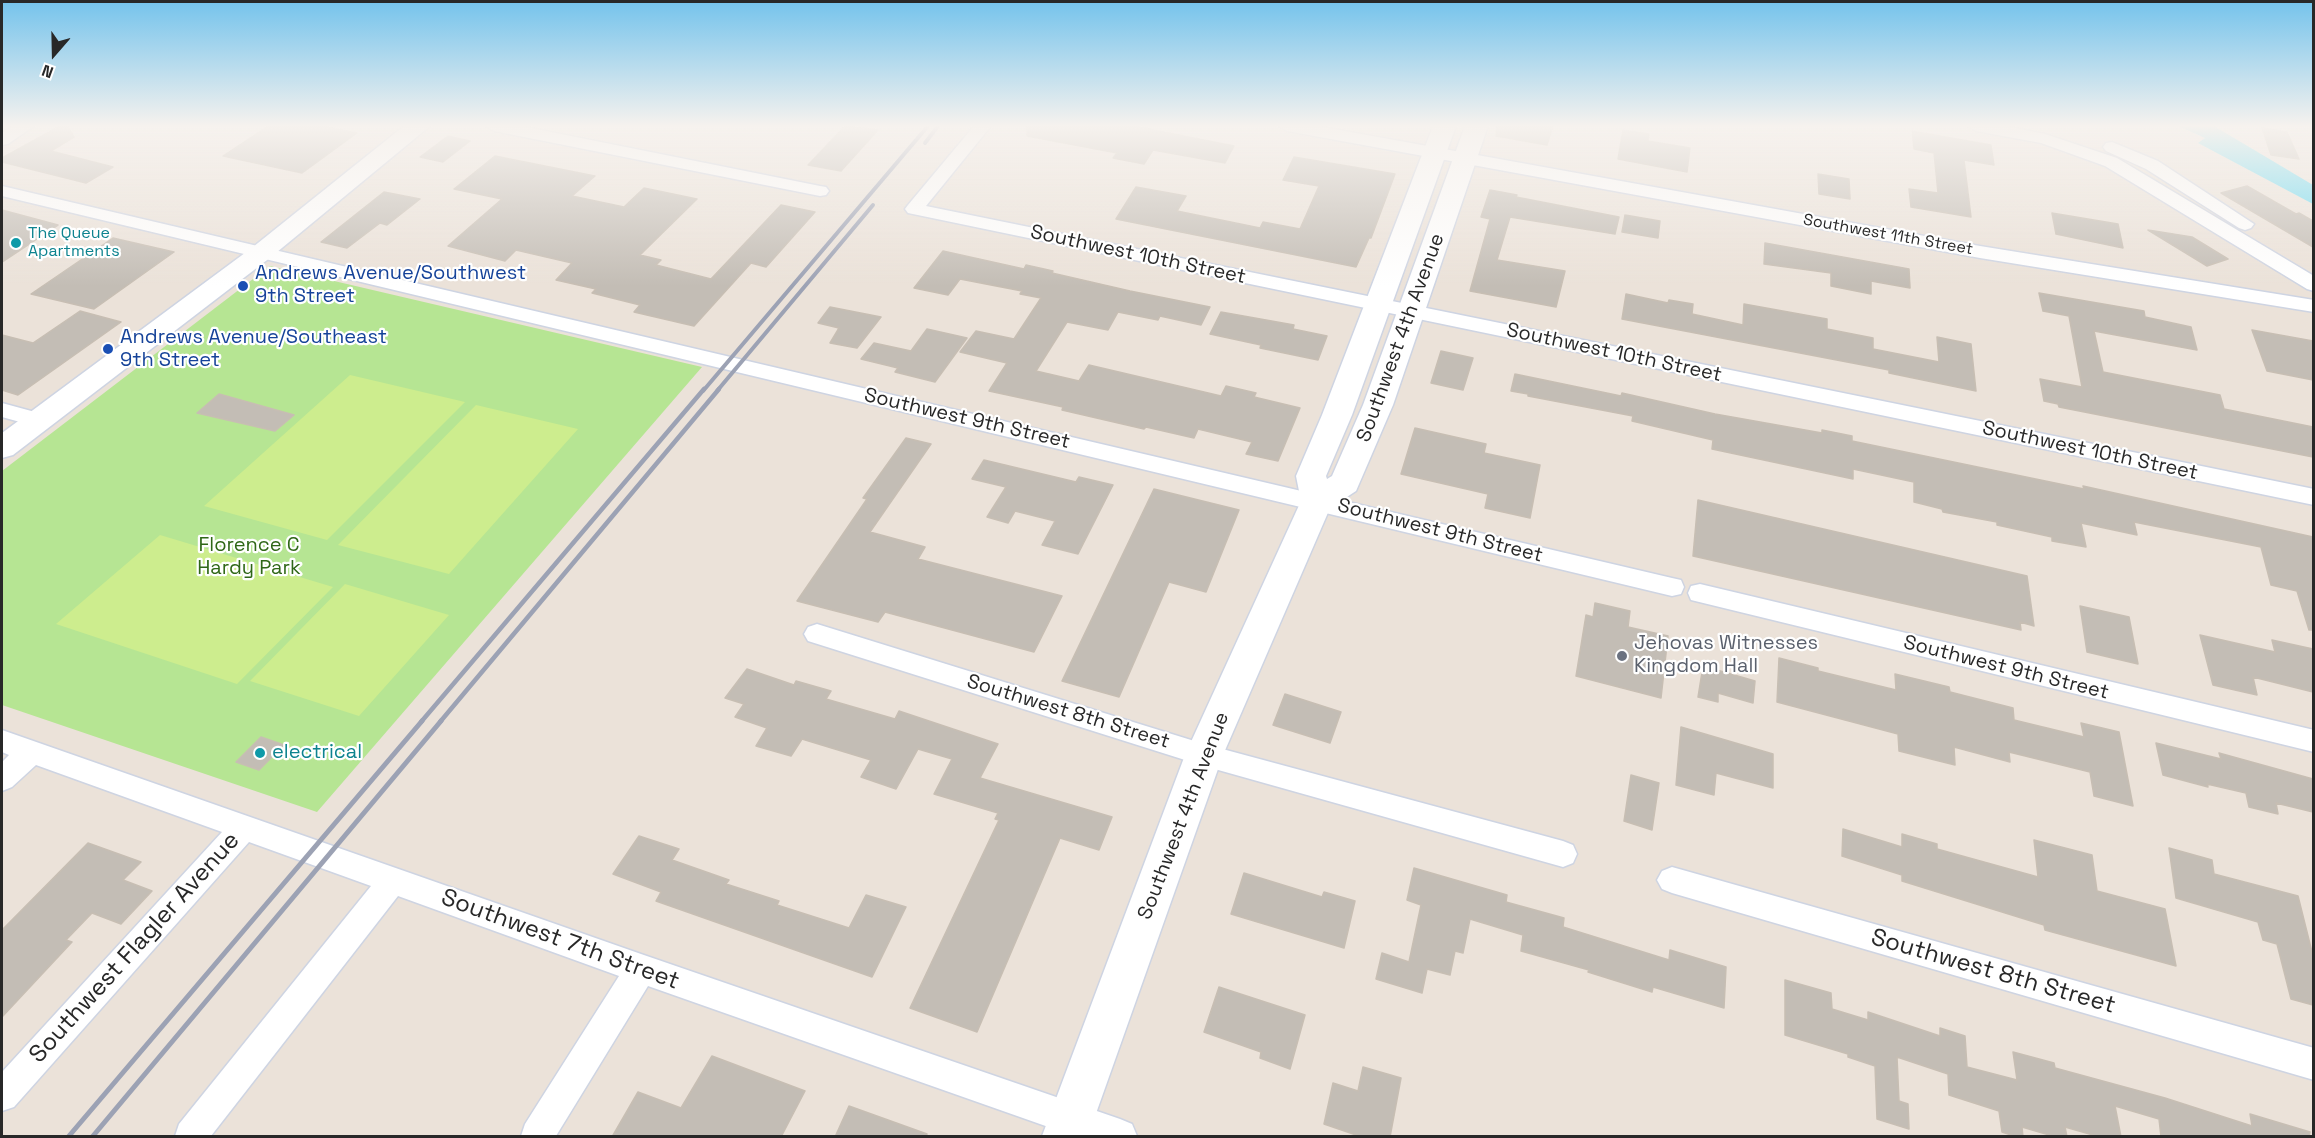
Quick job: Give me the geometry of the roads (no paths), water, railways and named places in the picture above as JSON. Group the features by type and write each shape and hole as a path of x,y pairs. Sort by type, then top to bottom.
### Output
{"main road":[{"path":"2,447 262,252 351,179"},
{"name":"Southwest 4th Avenue","path":"1317,501 1311,476 1426,179"},
{"name":"Southwest 4th Avenue","path":"1068,1128 1204,755 1317,501 1345,483 1371,422 1458,179"}],"street":[{"path":"760,179 820,191"},
{"name":"Southwest 10th Street","path":"939,179 914,209 2313,496"},
{"name":"Southwest 11th Street","path":"1581,179 1980,252 2313,306"},
{"path":"2139,179 2313,285"},
{"path":"2173,179 2313,267"},
{"name":"Southwest 9th Street","path":"2,191 1672,587"},
{"path":"2,410 38,420"},
{"name":"Southwest 9th Street","path":"1700,593 2313,741"},
{"name":"Southwest 8th Street","path":"817,634 1204,755 1563,854"},
{"name":"Southwest 7th Street","path":"2,741 641,969 1068,1128 1120,1137"},
{"path":"2,779 32,751"},
{"name":"Southwest Flagler Avenue","path":"2,1095 244,828"},
{"path":"191,1137 393,880"},
{"name":"Southwest 8th Street","path":"1672,880 2313,1064"},
{"path":"537,1137 641,969"}],"water":[{"path":"2266,179 2303,179 2313,185 2313,204"}],"railway":[{"path":"703,391 883,179"},
{"path":"717,391 873,205"},
{"path":"421,722 704,389"},
{"path":"440,722 719,389"},
{"path":"69,1136 422,721"},
{"path":"93,1136 441,721"}],"place":[{"name":"The Queue Apartments","path":"16,243"},
{"name":"Andrews Avenue/Southwest 9th Street","path":"243,286"},
{"name":"Andrews Avenue/Southeast 9th Street","path":"108,349"},
{"name":"Jehovas Witnesses Kingdom Hall","path":"1622,656"},
{"name":"electrical","path":"260,753"}],"park label":[{"name":"Florence C Hardy Park","path":"249,558"}]}
